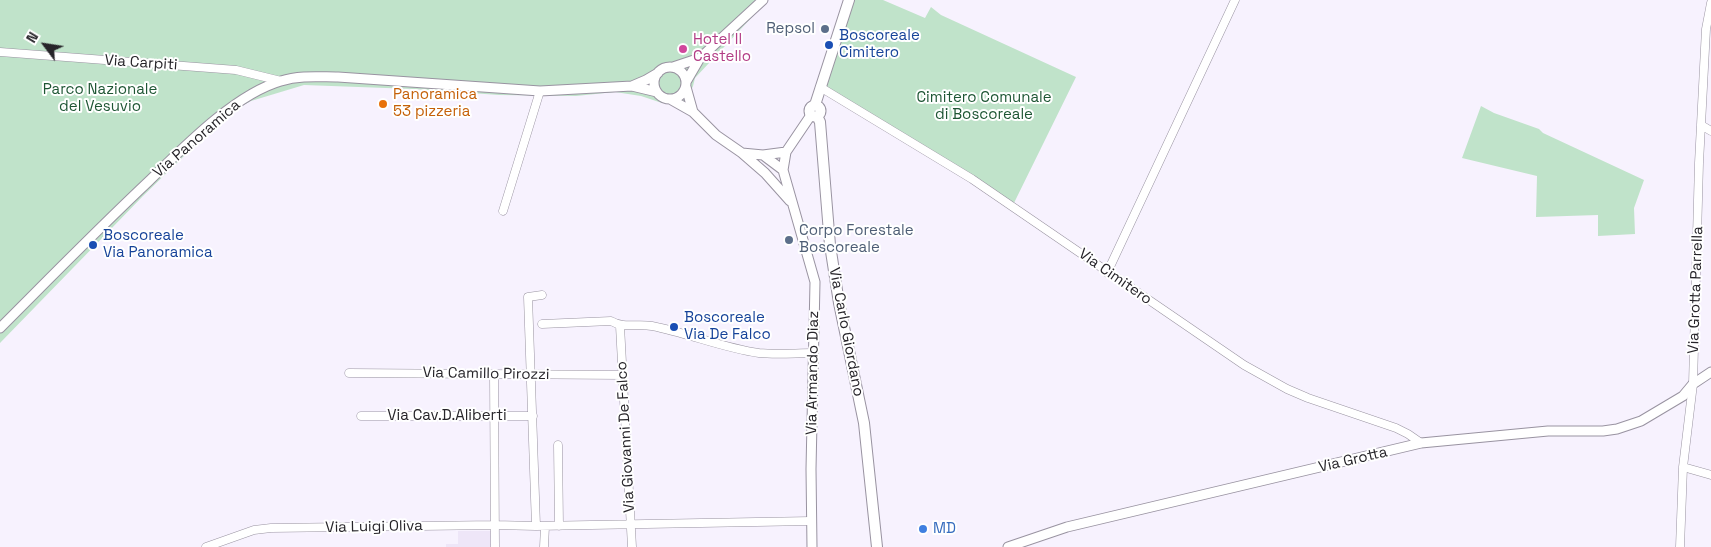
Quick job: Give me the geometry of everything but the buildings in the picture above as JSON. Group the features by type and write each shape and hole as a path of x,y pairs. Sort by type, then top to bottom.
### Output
{"main road":[{"path":"814,112 820,87 849,0"},
{"name":"Via Carlo Giordano","path":"814,112 820,122 830,245 839,302 864,422 877,547"}],"street":[{"path":"1107,273 1235,0"},
{"name":"Via Panoramica","path":"670,99 680,96 700,58 760,3"},
{"name":"Via Grotta Parrella","path":"1680,547 1683,467 1693,384 1701,125 1706,29 1711,3"},
{"name":"Via Carpiti","path":"0,52 236,70 281,81"},
{"name":"Via Panoramica","path":"632,86 646,80 662,69 700,58"},
{"path":"673,67 682,72 693,112"},
{"path":"657,92 654,82 658,73"},
{"name":"Via Panoramica","path":"0,328 96,231 182,149 226,111 250,94 281,81 305,77 338,77 540,91 632,86 657,92 661,96 693,112"},
{"name":"Via Cimitero","path":"820,87 972,179 1244,365 1286,389 1396,428 1421,444"},
{"path":"503,210 540,91"},
{"name":"Via Armando Diaz","path":"693,112 716,135 742,153 765,174 792,203"},
{"path":"783,170 786,152 814,112"},
{"path":"1701,125 1711,131"},
{"name":"Via Armando Diaz","path":"742,153 763,155 786,152"},
{"path":"763,155 783,170"},
{"path":"765,174 783,170"},
{"name":"Via Armando Diaz","path":"783,170 815,282 812,547"},
{"path":"536,526 528,296 542,295"},
{"path":"542,324 611,322 620,326 635,324 651,326 716,344 760,353 813,353"},
{"name":"Via Giovanni De Falco","path":"620,326 632,547"},
{"name":"Via Camillo Pirozzi","path":"350,372 623,375"},
{"name":"Via Grotta","path":"1008,547 1084,523 1421,444 1548,431 1603,431 1617,429 1641,421 1683,396 1693,384 1711,372"},
{"path":"494,374 495,547"},
{"name":"Via Cav.D.Aliberti","path":"361,416 532,416"},
{"path":"558,444 558,526"},
{"path":"1683,467 1711,475"},
{"name":"Via Luigi Oliva","path":"206,547 254,530 270,528 558,526 811,521"},
{"path":"544,547 545,526"}],"shaded area":[{"path":"458,531 491,531 491,547 446,547 446,544 458,544"}],"green space":[{"name":"Parco Nazionale del Vesuvio","path":"0,0 768,0 695,78 687,99 679,104 662,103 641,96 615,92 576,96 499,95 413,89 304,85 251,101 226,115 143,196 0,343"},
{"name":"Cimitero Comunale di Boscoreale","path":"854,0 883,0 925,18 931,7 941,15 1076,77 1013,205 824,87"},
{"path":"1481,106 1494,113 1539,129 1543,133 1644,180 1634,208 1635,234 1598,236 1598,215 1536,217 1537,176 1462,158"}],"place":[{"name":"Repsol","path":"825,29"},
{"name":"Boscoreale Cimitero","path":"829,45"},
{"name":"Hotel Il Castello","path":"683,49"},
{"name":"Panoramica 53 pizzeria","path":"383,104"},
{"name":"Corpo Forestale Boscoreale","path":"789,240"},
{"name":"Boscoreale Via Panoramica","path":"93,245"},
{"name":"Boscoreale Via De Falco","path":"674,327"},
{"name":"MD","path":"923,529"}]}
